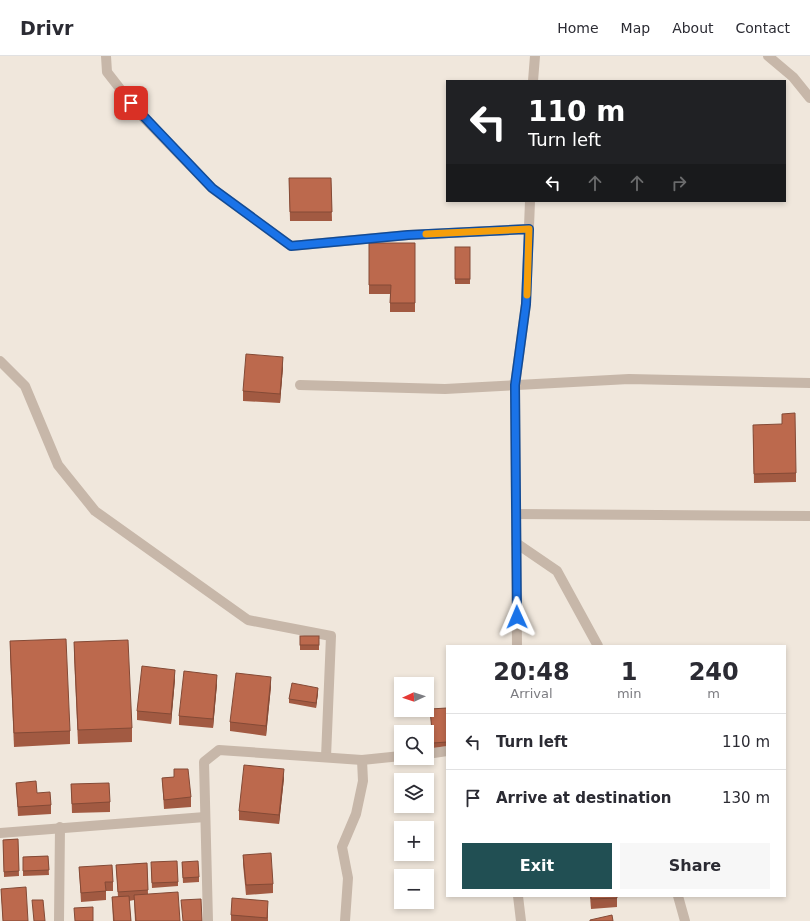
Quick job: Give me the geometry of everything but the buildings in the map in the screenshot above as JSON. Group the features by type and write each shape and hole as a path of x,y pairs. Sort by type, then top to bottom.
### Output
{"street":[{"path":"106,56 107,72 139,113 212,188 291,246 408,235 529,229"},
{"path":"533,80 535,56"},
{"path":"768,56 793,77 810,98"},
{"path":"517,645 515,385 526,304 530,202"},
{"path":"0,361 25,386 58,466 95,510 248,620 331,636 326,757"},
{"path":"300,385 445,389 629,379 810,383"},
{"path":"516,514 810,516"},
{"path":"516,543 557,571 597,645"},
{"path":"208,921 204,762 219,750 362,760 394,757"},
{"path":"434,753 446,751"},
{"path":"345,921 348,878 342,847 356,814 363,781 362,760"},
{"path":"0,833 60,827 205,817"},
{"path":"59,921 60,827"},
{"path":"518,897 521,921"},
{"path":"678,897 685,921"}],"slow traffic":[{"path":"426,234 529,229 527,295"}],"route":[{"path":"131,103 212,188 291,246 408,235 529,229 526,304 515,385 517,617"}]}
